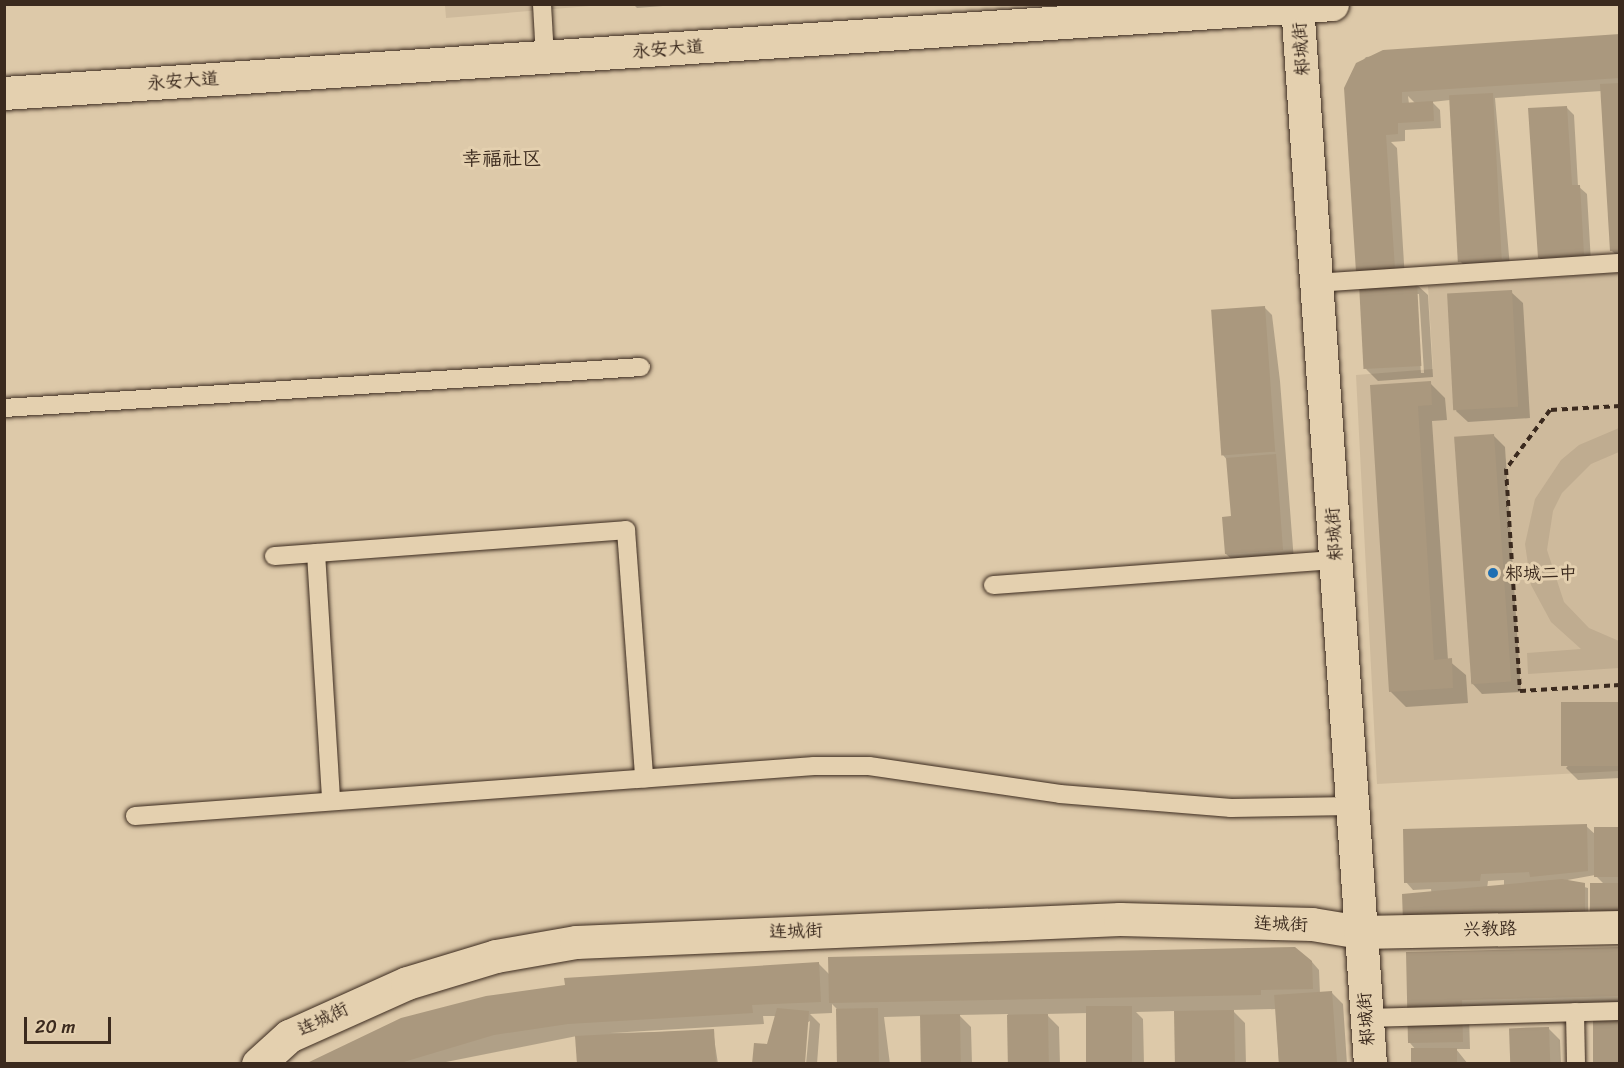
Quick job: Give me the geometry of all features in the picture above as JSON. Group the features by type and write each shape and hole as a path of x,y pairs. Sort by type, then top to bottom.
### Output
{"street":[{"name":"永安大道","path":"4,93 1332,4"},
{"name":"邾城街","path":"1298,6 1370,1064"},
{"name":"连城街","path":"258,1064 289,1036 407,982 496,956 576,942 1120,919 1312,924 1360,932"},
{"name":"兴教路","path":"1360,932 1620,927"}],"lane":[{"path":"542,4 545,57"},
{"path":"1316,283 1620,263"},
{"path":"4,408 640,367"},
{"path":"274,556 626,530 644,778"},
{"path":"316,552 331,801"},
{"path":"993,585 1335,560"},
{"path":"135,816 644,778 869,766 1060,794 1196,806 1352,806"},
{"path":"1366,1018 1620,1011"},
{"path":"1575,1012 1576,1064"}],"path":[{"path":"1620,406 1550,410 1506,469 1520,691 1620,685"}],"shaded area":[{"path":"614,4 446,18 445,5"},
{"name":"邾城二中","path":"1619,273 1619,771 1377,784 1356,375 1433,369 1428,286"},
{"path":"1619,428 1619,452 1591,464 1562,493 1553,511 1547,550 1564,602 1589,628 1619,641 1619,668 1528,674 1527,653 1581,649 1551,622 1531,585 1525,544 1535,499 1561,460 1579,445"}],"building":[{"path":"1620,34 1620,78 1402,92 1402,103 1433,101 1434,121 1398,123 1398,134 1386,135 1395,269 1356,272 1344,88 1356,63 1383,50"},
{"path":"1620,83 1620,251 1610,251 1600,84"},
{"path":"1493,93 1502,260 1458,262 1449,95"},
{"path":"1567,106 1572,185 1580,185 1584,255 1538,258 1528,108"},
{"path":"1417,282 1421,366 1363,369 1359,285"},
{"path":"1512,290 1518,407 1453,410 1447,293"},
{"path":"1265,306 1275,452 1221,455 1211,310"},
{"path":"1431,381 1432,405 1418,406 1434,660 1452,658 1453,688 1389,692 1370,385"},
{"path":"1494,434 1511,681 1471,684 1454,437"},
{"path":"1276,454 1283,550 1225,554 1222,517 1231,516 1226,458"},
{"path":"1561,702 1620,702 1620,766 1561,766"},
{"path":"1587,824 1588,871 1530,877 1529,872 1481,874 1480,881 1404,883 1403,829"},
{"path":"1594,827 1620,827 1620,877 1594,877"},
{"path":"1562,879 1585,883 1585,916 1403,921 1402,894"},
{"path":"1590,883 1620,883 1620,916 1590,916"},
{"path":"1295,947 1312,961 1313,989 1261,990 1261,995 829,1003 828,957"},
{"path":"1620,947 1620,996 1462,1000 1463,1042 1408,1043 1406,952"},
{"path":"819,962 821,1002 752,1005 753,1013 568,1024 494,1035 397,1064 305,1064 401,1018 486,996 565,985 564,978"},
{"path":"1332,991 1337,1064 1279,1064 1274,995"},
{"path":"1086,1006 1132,1006 1132,1064 1086,1064"},
{"path":"777,1008 809,1011 805,1064 752,1064 754,1043 767,1044"},
{"path":"878,1008 879,1064 837,1064 836,1009"},
{"path":"1234,1010 1235,1064 1175,1064 1174,1011"},
{"path":"960,1014 961,1064 921,1064 920,1015"},
{"path":"1048,1014 1049,1064 1008,1064 1007,1015"},
{"path":"1593,1019 1620,1019 1620,1064 1593,1064"},
{"path":"1549,1027 1550,1064 1510,1064 1509,1028"},
{"path":"714,1029 716,1064 577,1064 575,1036"},
{"path":"1411,1048 1457,1048 1457,1064 1411,1064"}],"place":[{"name":"邾城二中","path":"1493,573"}],"district":[{"name":"幸福社区","path":"502,158"}]}
